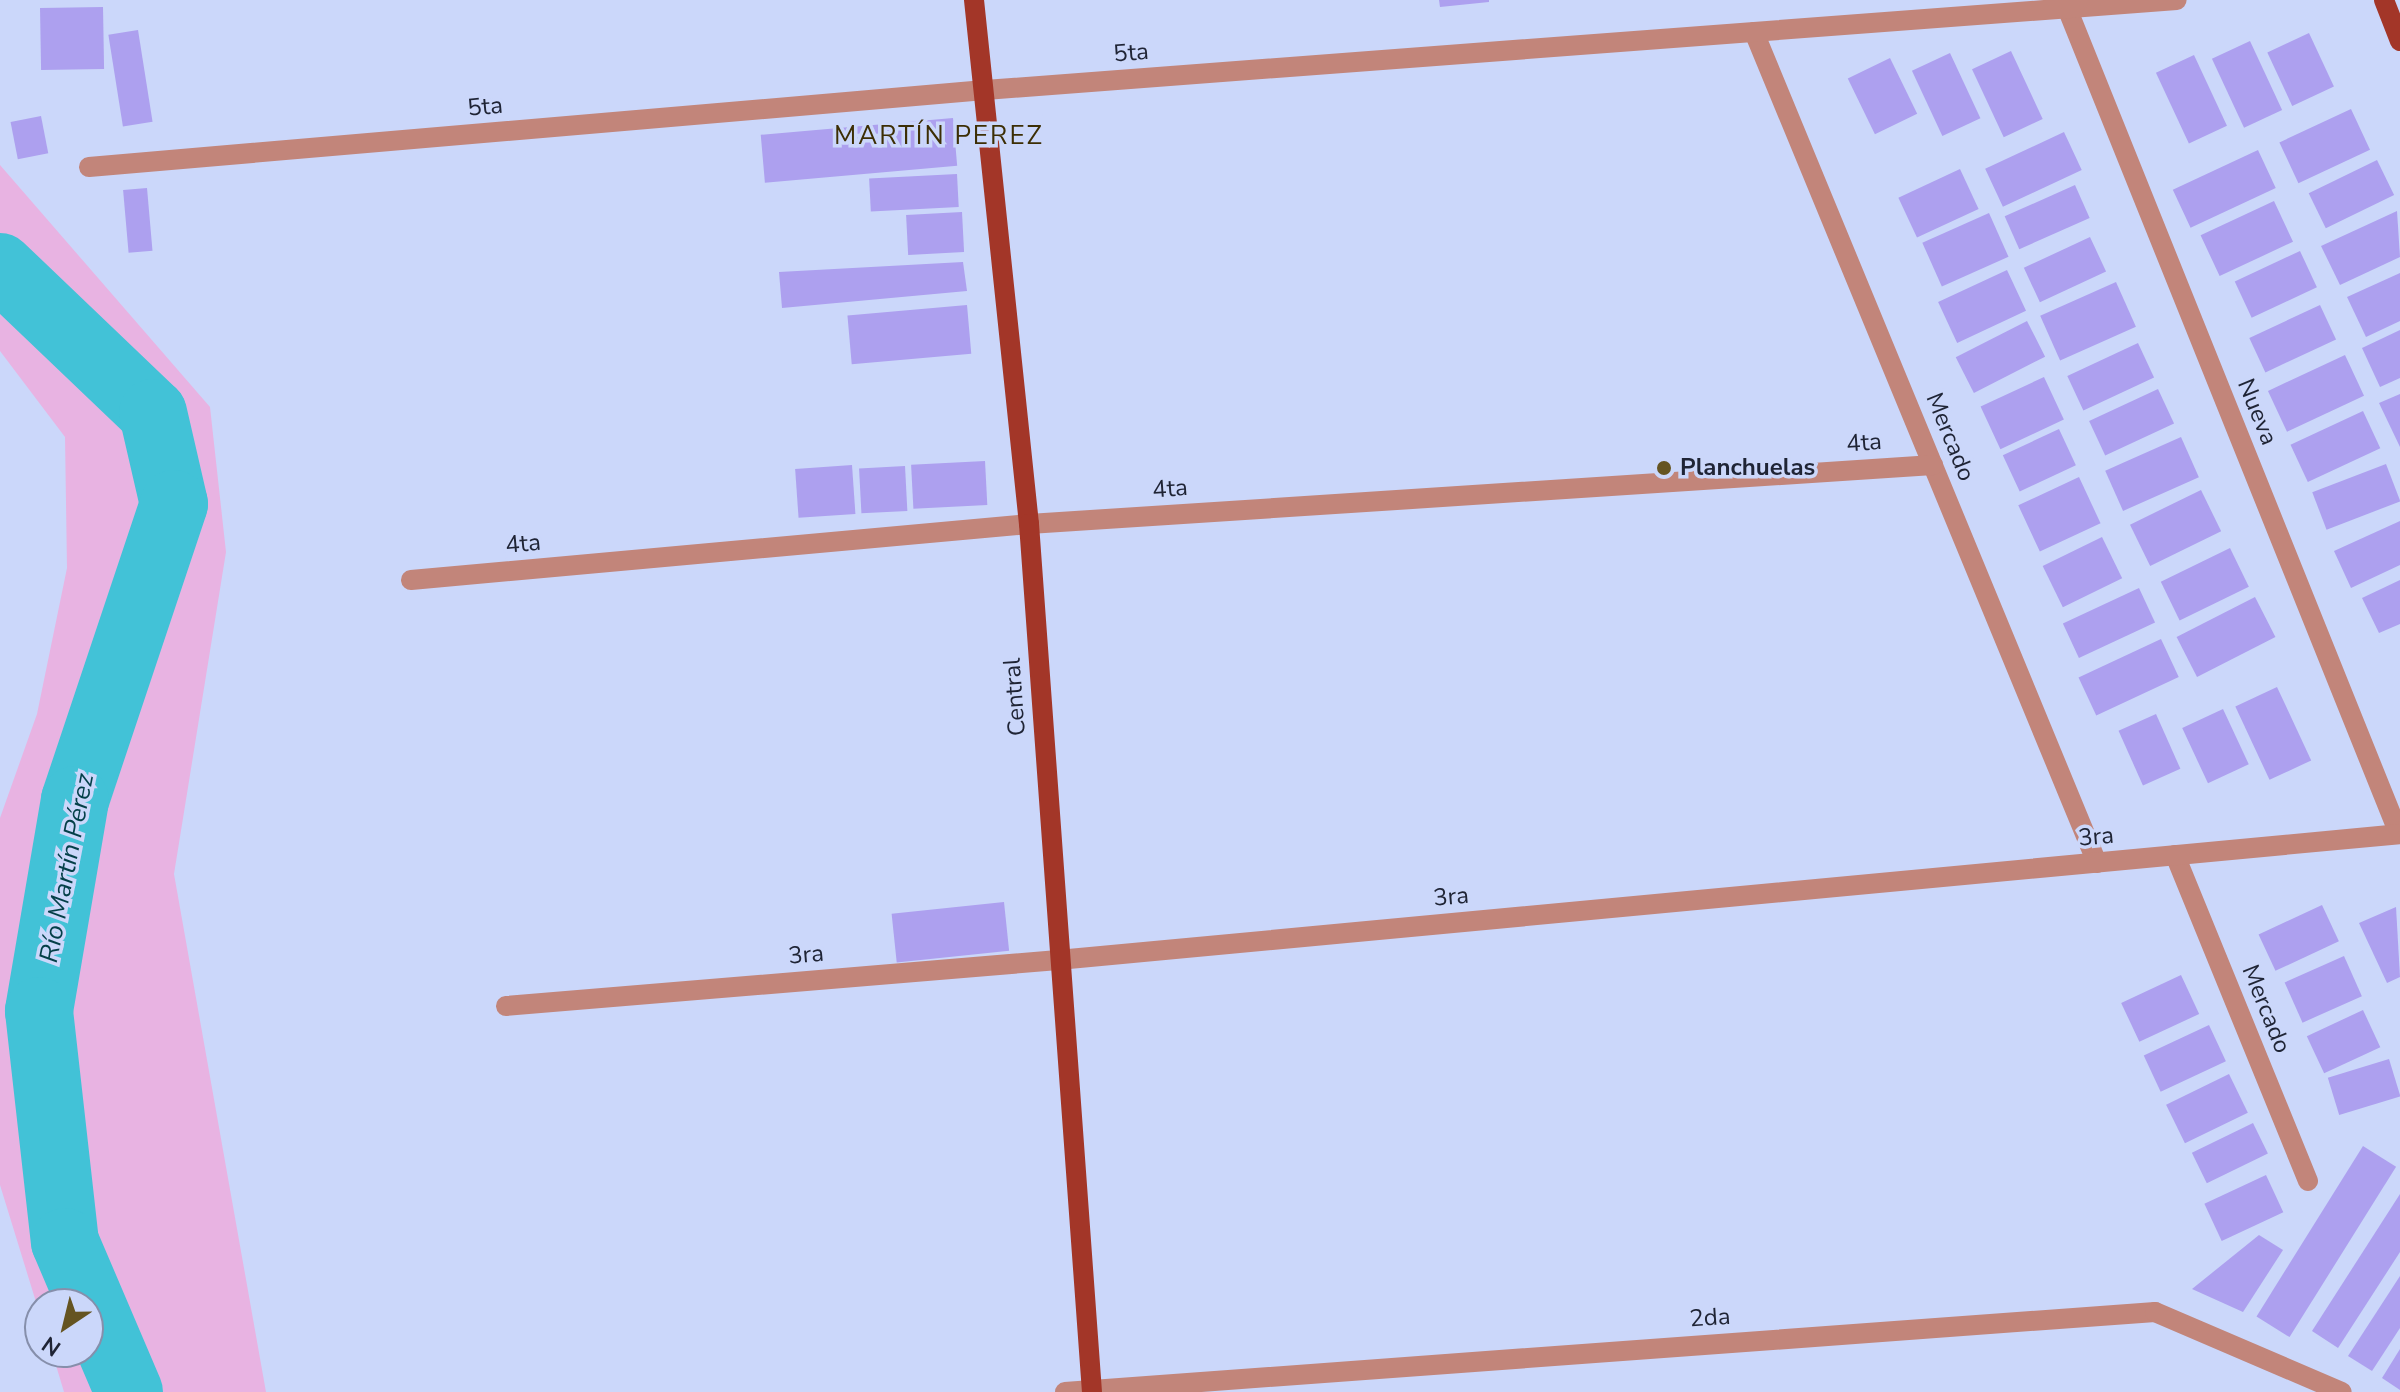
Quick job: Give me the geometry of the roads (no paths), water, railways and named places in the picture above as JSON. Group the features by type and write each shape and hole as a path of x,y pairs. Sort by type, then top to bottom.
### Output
{"main road":[{"name":"Central","path":"974,0 1029,524 1058,960 1092,1391"},
{"path":"2384,0 2400,41"}],"street":[{"name":"5ta","path":"89,167 985,90 2177,0"},
{"name":"Nueva","path":"2067,8 2400,834"},
{"name":"Mercado","path":"1754,32 2097,863"},
{"name":"4ta","path":"411,580 1029,524 1933,465"},
{"name":"3ra","path":"506,1006 1058,960 2400,834"},
{"name":"Mercado","path":"2175,855 2308,1181"},
{"name":"2da","path":"1065,1392 2155,1312 2342,1392"}],"waterway":[{"name":"Río Martín Pérez","path":"0,267 153,413 174,504 75,800 39,1011 65,1242 129,1392"}],"place":[{"name":"Planchuelas","path":"1664,468"}],"district":[{"name":"MARTÍN PEREZ","path":"939,136"}]}
